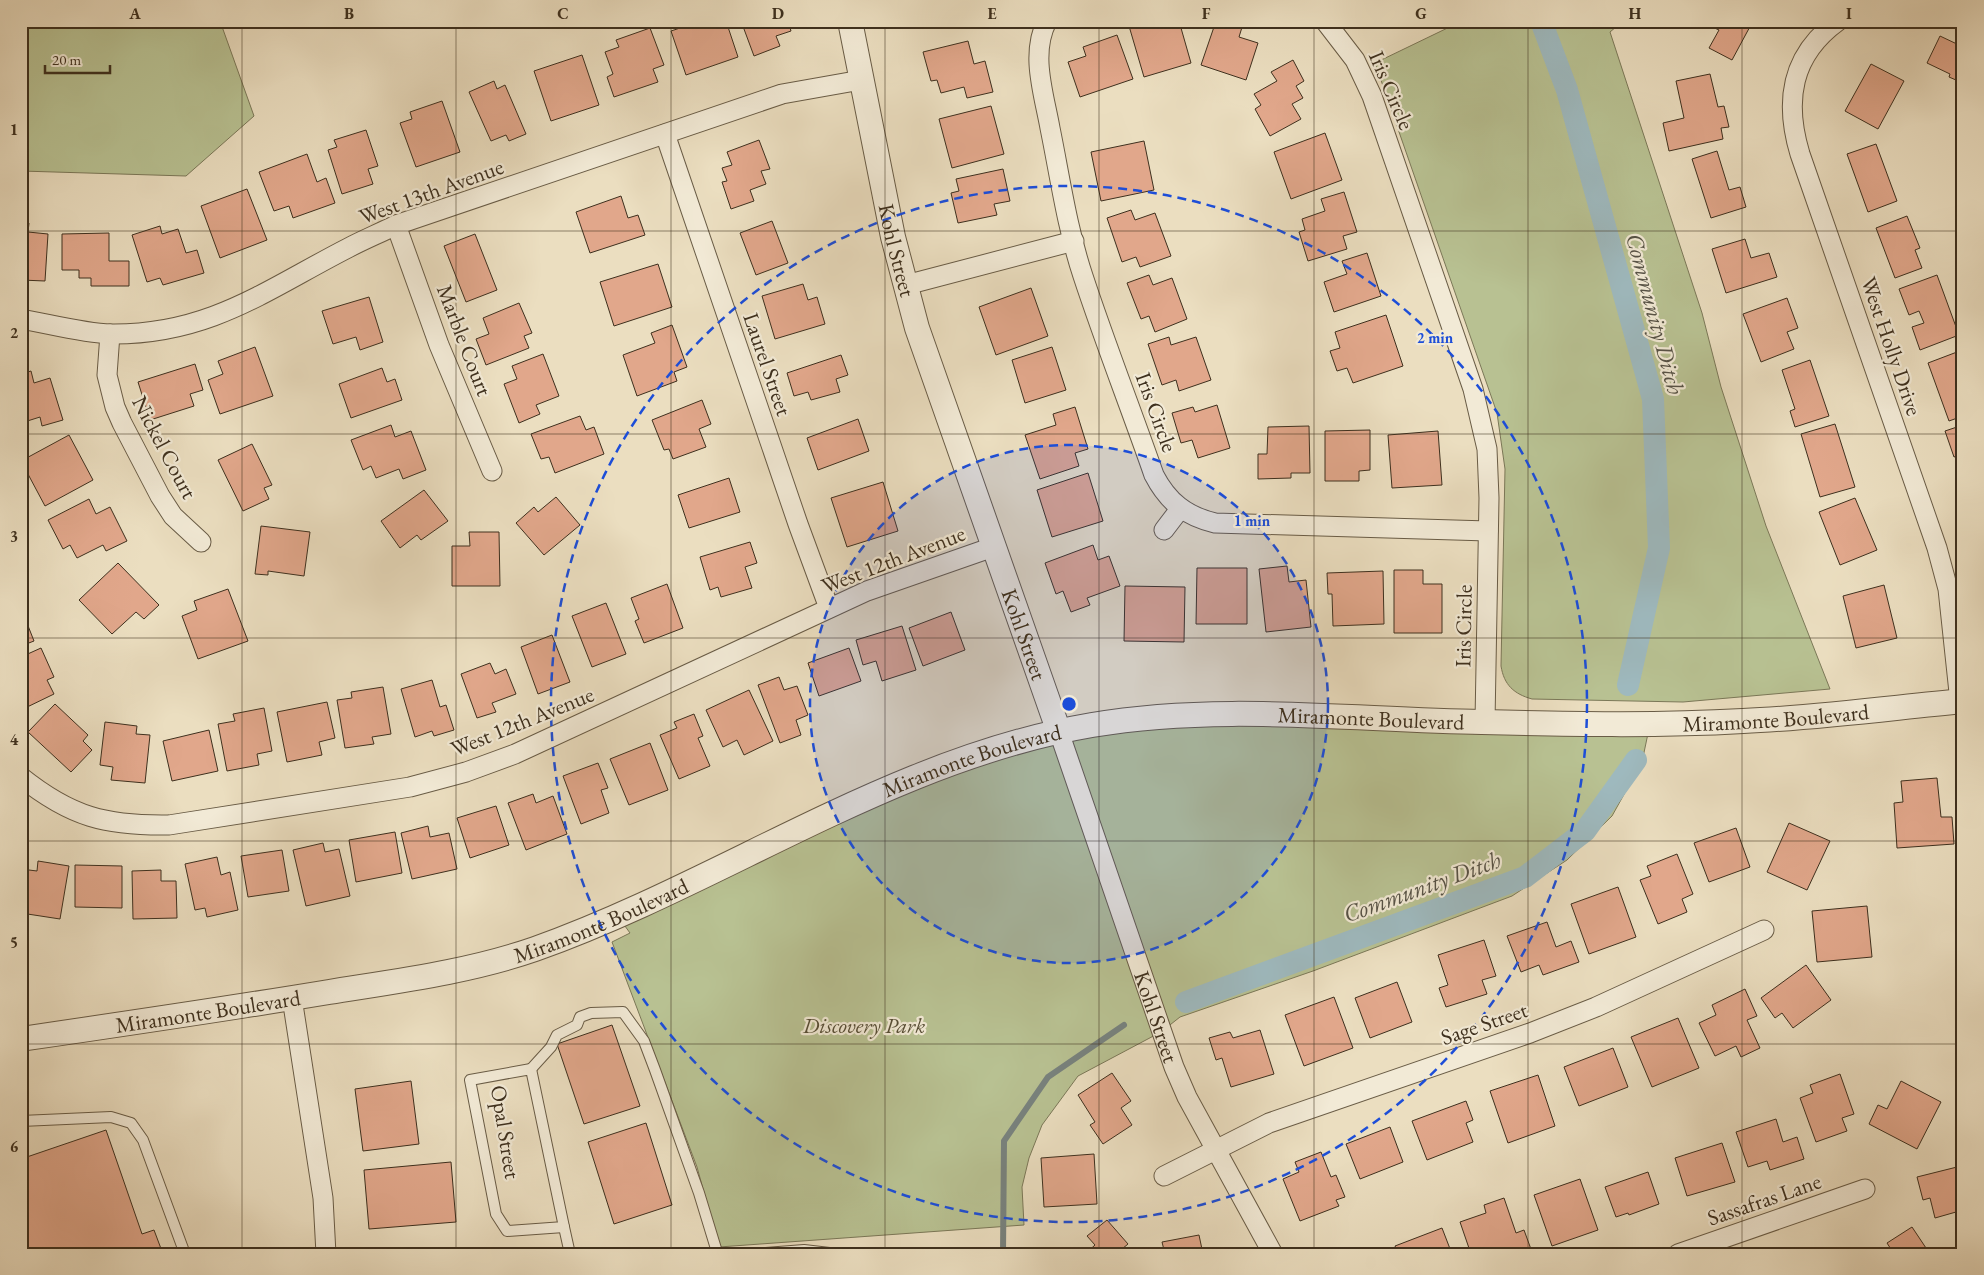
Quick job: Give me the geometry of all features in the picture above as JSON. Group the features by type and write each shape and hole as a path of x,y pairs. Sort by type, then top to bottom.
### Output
{"street":[{"name":"Kohl Street","path":"850,21 893,236 917,328 1059,732 1161,1032 1187,1097 1272,1254"},
{"name":"Iris Circle","path":"1326,21 1355,60 1372,96 1473,389 1487,449 1488,531 1485,722"},
{"name":"West Holly Drive","path":"1838,21 1817,39 1801,66 1792,98 1791,120 1800,154 1937,548 1948,589 1962,701"},
{"name":"Iris Circle","path":"1046,22 1038,51 1041,78 1065,206 1082,274 1154,475 1162,491 1180,509 1202,520 1215,523 1488,531"},
{"name":"West 13th Avenue","path":"21,319 110,334 166,329 220,315 260,297 348,248 396,225 782,94 861,80"},
{"name":"Laurel Street","path":"665,134 798,524 829,608"},
{"name":"Marble Court","path":"396,225 439,345 492,471"},
{"path":"906,285 1074,241"},
{"name":"Nickel Court","path":"110,334 107,375 118,415 168,509 186,530 201,542"},
{"path":"1164,530 1180,509"},
{"name":"West 12th Avenue","path":"21,777 44,795 74,811 130,826 169,826 410,787 466,772 515,754 867,591 993,547"},
{"name":"Miramonte Boulevard","path":"21,1039 292,998 452,971 530,951 617,916 912,779 982,753 1059,732 1093,725 1180,716 1232,714 1485,722 1650,724 1749,721 1962,701"},
{"name":"Sage Street","path":"1164,1176 1269,1124 1530,1033 1596,1007 1764,930"},
{"path":"292,998 323,1198 326,1254"},
{"name":"Sassafras Lane","path":"1678,1254 1865,1189"}],"lane":[{"path":"531,1069 551,1047 557,1035 576,1025 580,1017 591,1014 623,1012 633,1024 647,1048 719,1254"},
{"name":"Opal Street","path":"564,1227 506,1231 496,1214 470,1080 531,1069 570,1254"},
{"path":"21,1121 111,1117 130,1123 143,1140 185,1254"},
{"path":"753,1254 804,1250 838,1254"}],"green space":[{"path":"21,21 220,21 254,116 186,176 21,171"},
{"path":"1462,21 1623,21 1610,32 1702,313 1721,387 1766,526 1830,689 1683,702 1532,699 1515,691 1507,683 1501,666 1505,469 1497,413 1375,63"},
{"name":"Discovery Park","path":"1650,724 1642,762 1612,816 1567,860 1512,896 1313,971 1180,1017 1161,1032 1078,1076 1042,1125 1029,1158 1022,1187 1024,1225 719,1247 697,1167 612,942 630,933 617,915 838,811 1093,725"}],"building":[{"path":"684,21 726,21 738,57 686,75 671,31 686,26"},
{"path":"741,21 788,21 791,31 776,36 780,46 754,56"},
{"path":"895,21 930,21 929,27"},
{"path":"1143,21 1179,21 1191,63 1144,77 1129,26"},
{"path":"1216,21 1233,21 1243,24 1239,37 1258,43 1246,80 1201,65"},
{"path":"1710,21 1753,21 1732,60 1709,48 1719,30 1708,25"},
{"path":"650,28 664,65 653,69 658,82 614,97 607,77 613,74 605,52 619,47 616,40"},
{"path":"1117,35 1133,79 1080,97 1068,62 1086,56 1083,47"},
{"path":"1940,36 1959,45 1963,38 1963,83 1949,77 1950,74 1927,63"},
{"path":"968,41 974,64 985,61 993,92 967,98 964,87 941,93 937,80 931,81 923,52"},
{"path":"582,55 599,105 551,121 534,71"},
{"path":"1293,60 1304,81 1296,86 1303,98 1292,104 1301,119 1270,136 1255,109 1261,105 1254,94 1277,81 1271,72"},
{"path":"1871,64 1904,81 1878,129 1845,111"},
{"path":"1710,74 1718,107 1724,106 1729,127 1721,128 1723,139 1669,151 1663,123 1684,118 1676,81"},
{"path":"494,81 497,89 505,85 526,134 509,141 506,135 491,141 469,92"},
{"path":"442,101 460,152 416,167 400,123 412,119 410,112"},
{"path":"991,106 1004,154 952,168 939,119"},
{"path":"366,130 378,166 368,169 373,184 342,194 328,150 337,147 334,140"},
{"path":"1325,133 1342,180 1291,199 1274,152"},
{"path":"759,140 770,169 761,171 766,184 750,190 754,201 731,209 722,182 727,181 722,168 732,165 727,152"},
{"path":"1144,141 1154,190 1101,201 1091,152"},
{"path":"1876,144 1897,201 1868,212 1847,154"},
{"path":"1717,151 1729,190 1740,187 1746,207 1711,218 1692,159"},
{"path":"307,154 317,182 326,178 335,203 293,218 289,206 274,211 259,172"},
{"path":"1003,169 1010,201 994,204 997,215 958,223 951,193 959,191 956,179"},
{"path":"247,189 267,240 220,258 201,206"},
{"path":"1344,192 1357,232 1343,236 1347,249 1308,261 1299,232 1305,230 1302,219 1325,211 1321,199"},
{"path":"621,196 628,218 638,215 645,235 590,253 576,212"},
{"path":"1131,210 1135,220 1155,213 1171,256 1140,267 1136,257 1122,262 1107,218"},
{"path":"1907,216 1920,248 1915,250 1922,268 1895,278 1876,228"},
{"path":"772,221 788,263 756,275 740,233"},
{"path":"21,222 29,223 28,232 48,234 45,281 21,280"},
{"path":"160,226 162,234 178,229 186,253 197,250 204,273 163,285 160,278 147,282 132,235"},
{"path":"109,233 109,261 129,261 129,286 91,286 91,278 79,278 79,270 62,270 62,234"},
{"path":"475,234 497,290 466,302 444,246"},
{"path":"1745,239 1751,258 1769,253 1777,277 1726,293 1712,249"},
{"path":"1367,253 1381,296 1334,312 1324,282 1347,274 1342,261"},
{"path":"658,264 672,307 614,326 600,282"},
{"path":"1149,275 1153,285 1172,278 1187,319 1155,332 1149,316 1141,319 1127,283"},
{"path":"1937,275 1959,335 1920,350 1912,327 1924,323 1919,311 1909,315 1899,289"},
{"path":"803,284 808,300 817,297 825,324 775,339 762,296"},
{"path":"1031,288 1048,336 996,355 979,307"},
{"path":"369,297 383,342 360,350 356,337 333,344 322,311"},
{"path":"1787,298 1798,328 1787,332 1794,349 1761,362 1743,314"},
{"path":"519,303 532,333 524,336 529,348 486,365 476,339 489,334 483,318"},
{"path":"1386,315 1403,366 1353,383 1347,368 1337,371 1330,351 1340,348 1335,332"},
{"path":"672,325 687,367 674,372 677,381 637,396 623,355 655,343 651,333"},
{"path":"1169,337 1171,345 1196,337 1211,380 1179,391 1176,380 1162,385 1148,344"},
{"path":"255,347 273,396 220,414 208,380 223,374 218,361"},
{"path":"1052,347 1066,390 1025,403 1012,360"},
{"path":"1957,352 1963,367 1963,416 1949,421 1928,363"},
{"path":"543,354 559,396 536,405 540,414 519,423 504,384 517,379 512,366"},
{"path":"841,355 848,375 836,379 840,392 811,400 808,392 794,396 787,373"},
{"path":"1810,360 1829,416 1795,427 1790,411 1795,409 1782,370"},
{"path":"195,364 203,390 190,394 194,406 150,420 138,382"},
{"path":"382,368 387,382 395,379 402,400 351,418 339,384"},
{"path":"31,371 34,383 50,378 63,420 42,426 40,417 21,423 21,374"},
{"path":"702,400 711,424 699,429 706,447 673,459 669,449 664,450 652,420"},
{"path":"1217,405 1230,448 1198,458 1192,440 1181,443 1172,413 1193,407 1195,412"},
{"path":"1075,407 1088,449 1075,453 1079,466 1040,479 1025,435 1056,425 1053,414"},
{"path":"580,416 586,430 594,427 604,454 555,473 549,457 541,459 531,434"},
{"path":"858,419 869,451 818,470 807,438"},
{"path":"1835,424 1855,487 1820,497 1801,434"},
{"path":"391,425 395,437 411,431 426,470 403,479 399,469 376,478 371,466 363,470 351,440"},
{"path":"1963,425 1963,454 1954,457 1945,431"},
{"path":"1309,426 1310,473 1291,473 1291,478 1258,479 1258,454 1267,454 1268,427"},
{"path":"1370,430 1370,470 1359,471 1359,481 1325,481 1325,431"},
{"path":"1438,431 1442,485 1392,488 1388,435"},
{"path":"69,435 93,480 45,506 21,461"},
{"path":"252,444 272,485 264,488 269,499 243,511 218,460"},
{"path":"1088,473 1103,521 1052,537 1037,490"},
{"path":"729,478 740,512 689,528 678,495"},
{"path":"883,482 898,531 847,547 831,498"},
{"path":"424,490 448,521 421,540 417,535 400,548 381,521"},
{"path":"556,497 580,525 544,555 516,523 534,507 538,512"},
{"path":"1855,498 1877,550 1840,565 1819,512"},
{"path":"89,499 96,514 110,507 127,541 106,551 103,545 77,558 70,545 63,549 48,520"},
{"path":"261,526 310,532 304,576 268,571 268,575 255,574"},
{"path":"469,532 499,532 500,586 452,586 452,546 470,546"},
{"path":"750,542 757,563 745,567 752,588 721,597 718,587 710,590 700,557"},
{"path":"1093,545 1098,560 1109,556 1120,586 1087,598 1090,605 1071,612 1063,591 1056,594 1045,563"},
{"path":"118,563 159,605 144,619 136,612 112,634 79,600"},
{"path":"1287,566 1289,582 1306,580 1311,627 1266,632 1259,569"},
{"path":"1197,568 1247,568 1247,624 1196,624"},
{"path":"1394,570 1423,570 1423,584 1442,584 1442,633 1394,633"},
{"path":"1383,571 1384,624 1333,626 1332,594 1328,594 1327,573"},
{"path":"667,584 683,628 644,643 635,621 639,619 631,598"},
{"path":"1884,585 1897,638 1856,648 1843,596"},
{"path":"1125,586 1185,587 1184,642 1124,641"},
{"path":"228,589 248,641 198,659 182,616 197,610 194,601"},
{"path":"606,603 626,654 592,667 572,616"},
{"path":"21,608 34,641 21,646"},
{"path":"951,612 965,650 923,666 909,628"},
{"path":"902,626 916,670 882,681 876,661 863,665 856,640"},
{"path":"552,635 570,682 538,694 521,647"},
{"path":"41,648 54,677 47,680 54,694 21,710 21,657"},
{"path":"849,648 861,681 819,696 808,663"},
{"path":"490,663 495,674 506,669 516,694 492,703 496,712 477,718 461,674"},
{"path":"779,677 784,690 797,686 808,715 796,720 801,735 780,743 758,685"},
{"path":"432,680 440,707 446,705 454,730 434,736 432,731 415,737 401,689"},
{"path":"383,687 391,734 372,737 374,744 345,748 337,700 352,698 351,692"},
{"path":"749,690 773,741 744,755 737,740 723,747 706,710"},
{"path":"327,702 335,738 319,742 322,755 287,762 277,712"},
{"path":"55,704 88,735 83,741 92,750 71,772 28,732"},
{"path":"264,708 272,751 257,754 259,765 227,771 218,724 235,721 233,714"},
{"path":"694,714 703,736 698,738 710,766 679,779 660,735 677,728 674,722"},
{"path":"105,722 137,726 136,734 150,735 145,783 111,780 113,767 100,765"},
{"path":"209,730 218,771 172,781 163,741"},
{"path":"650,743 668,790 629,805 610,759"},
{"path":"598,763 608,788 601,790 609,813 581,824 563,776"},
{"path":"1937,778 1941,817 1952,817 1954,844 1897,848 1894,803 1903,802 1901,781"},
{"path":"533,794 536,803 553,796 567,834 526,850 508,803"},
{"path":"496,806 509,845 470,858 457,818"},
{"path":"1789,823 1830,841 1807,890 1767,872"},
{"path":"428,826 430,837 449,833 457,869 412,879 401,833"},
{"path":"1736,828 1750,867 1709,882 1694,843"},
{"path":"395,832 402,873 356,882 349,840"},
{"path":"323,843 325,852 339,849 350,896 306,906 293,850"},
{"path":"282,850 289,891 248,897 241,856"},
{"path":"1677,854 1693,894 1682,899 1687,912 1658,924 1640,880 1651,876 1647,866"},
{"path":"217,857 221,875 230,872 238,910 207,917 205,908 195,910 185,864"},
{"path":"38,861 69,866 60,919 21,913 21,869 37,871"},
{"path":"75,865 122,866 122,908 75,907"},
{"path":"161,870 161,881 176,881 177,918 133,919 132,871"},
{"path":"1618,887 1636,937 1589,954 1571,904"},
{"path":"1867,906 1872,957 1817,962 1812,911"},
{"path":"1547,922 1556,947 1571,941 1579,962 1543,975 1539,965 1521,972 1507,936"},
{"path":"1484,940 1496,976 1482,980 1487,994 1446,1007 1439,988 1448,985 1438,955"},
{"path":"1806,965 1831,1000 1793,1028 1782,1013 1775,1018 1761,998"},
{"path":"1397,982 1412,1022 1370,1038 1355,998"},
{"path":"1745,989 1757,1016 1747,1020 1760,1048 1741,1057 1736,1046 1715,1056 1699,1023 1716,1015 1712,1005"},
{"path":"1334,997 1353,1048 1304,1066 1285,1015"},
{"path":"1678,1018 1699,1068 1652,1087 1631,1037"},
{"path":"612,1025 640,1106 584,1124 557,1044"},
{"path":"1260,1030 1274,1074 1231,1087 1222,1058 1216,1060 1209,1038 1230,1032 1233,1038"},
{"path":"1613,1048 1628,1087 1579,1106 1564,1067"},
{"path":"1112,1073 1131,1101 1121,1108 1132,1125 1103,1144 1090,1125 1095,1122 1078,1095"},
{"path":"1840,1074 1854,1114 1842,1118 1847,1131 1816,1142 1800,1098 1813,1093 1810,1085"},
{"path":"1538,1075 1555,1126 1508,1143 1490,1091"},
{"path":"411,1081 419,1144 363,1151 355,1089"},
{"path":"1901,1081 1941,1102 1917,1149 1869,1124 1878,1105 1887,1109"},
{"path":"1466,1101 1473,1120 1466,1123 1473,1142 1427,1160 1412,1121"},
{"path":"1776,1119 1783,1142 1797,1137 1804,1159 1770,1170 1767,1161 1748,1167 1736,1132"},
{"path":"646,1123 672,1205 614,1224 588,1142"},
{"path":"1390,1127 1403,1162 1360,1179 1346,1144"},
{"path":"106,1130 142,1234 154,1230 163,1254 21,1254 21,1159"},
{"path":"1722,1143 1735,1182 1687,1196 1675,1158"},
{"path":"1321,1152 1331,1177 1336,1175 1345,1197 1336,1200 1339,1206 1300,1221 1283,1179 1299,1172 1295,1162"},
{"path":"1094,1154 1097,1204 1044,1207 1041,1158"},
{"path":"451,1162 456,1222 369,1229 364,1170"},
{"path":"1957,1167 1963,1189 1963,1210 1935,1218 1930,1198 1923,1200 1917,1177"},
{"path":"1648,1172 1659,1204 1629,1215 1628,1213 1616,1217 1605,1187"},
{"path":"1580,1179 1598,1230 1552,1246 1534,1195"},
{"path":"1504,1198 1516,1233 1524,1230 1532,1252 1526,1254 1471,1254 1460,1222 1486,1213 1484,1205"},
{"path":"1107,1220 1128,1244 1122,1249 1126,1254 1085,1254 1095,1245 1087,1236"},
{"path":"1912,1227 1930,1254 1894,1254 1887,1243"},
{"path":"1442,1228 1452,1254 1398,1254 1395,1246"},
{"path":"1199,1235 1203,1254 1165,1254 1162,1242"}],"waterway":[{"name":"Community Ditch","path":"1541,21 1567,90 1653,399 1659,548 1628,685"},
{"name":"Community Ditch","path":"1186,1002 1525,877 1585,831 1636,760"},
{"name":"Community Ditch","path":"1003,1254 1004,1141 1048,1077 1124,1025"}]}
